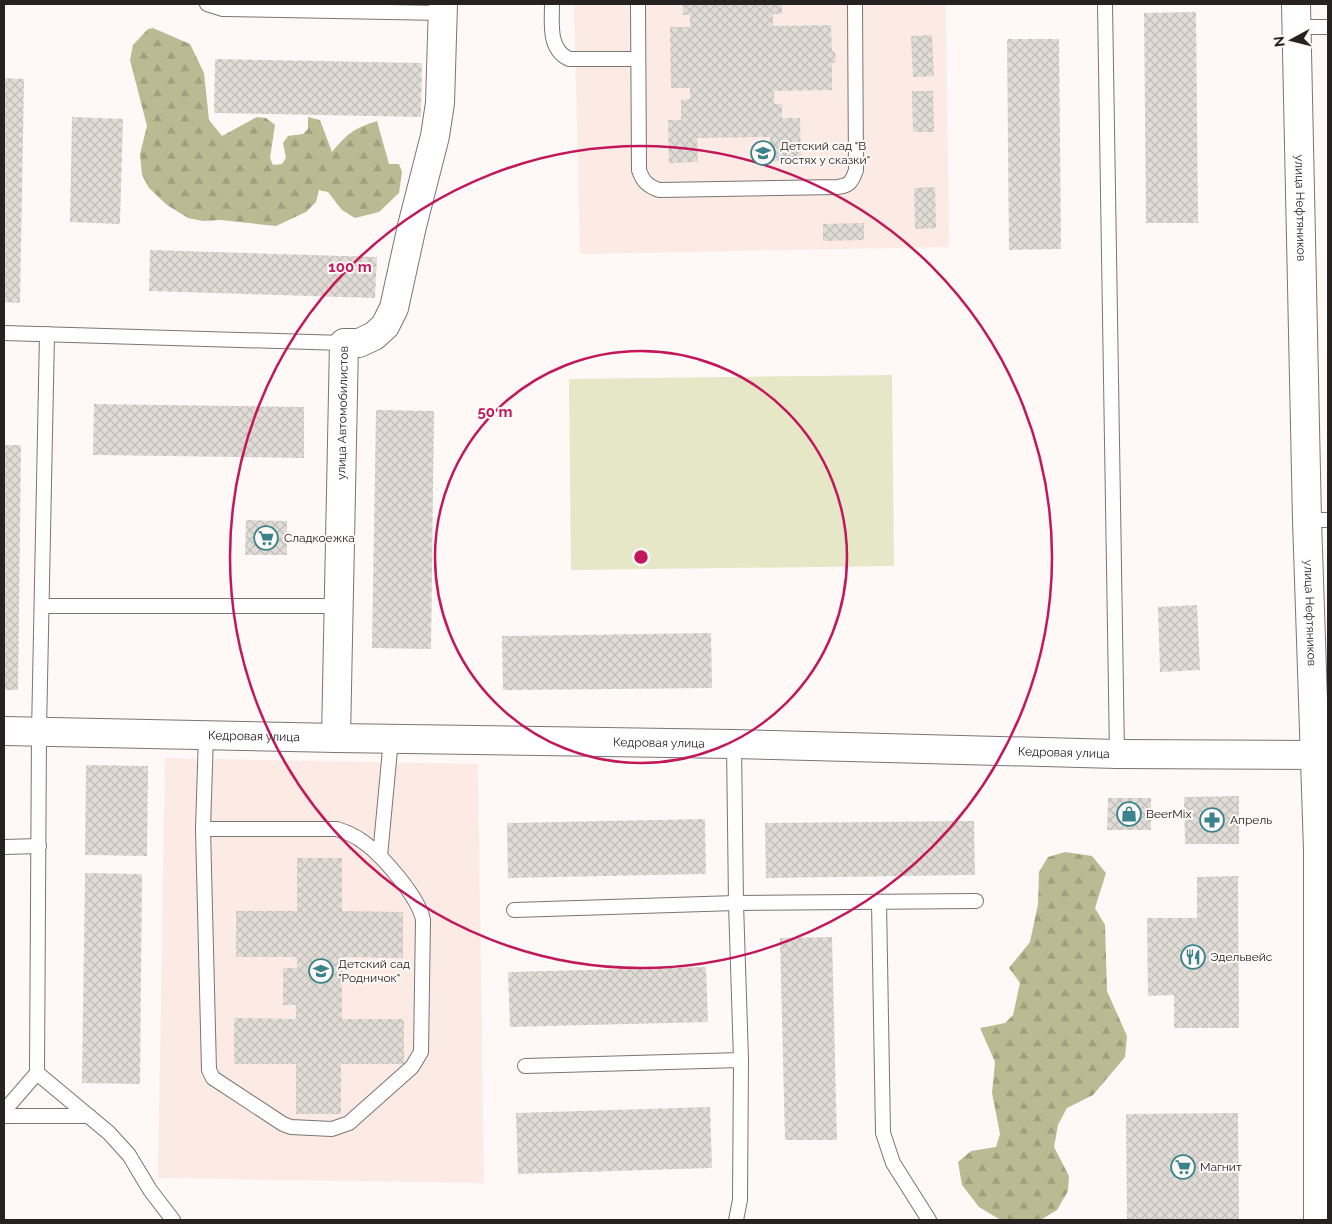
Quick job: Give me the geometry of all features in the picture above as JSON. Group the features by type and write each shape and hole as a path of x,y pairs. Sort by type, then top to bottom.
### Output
{"street":[{"name":"улица Автомобилистов","path":"336,738 344,343 359,343 374,336 385,326 394,308 440,104 443,9"},
{"name":"улица Нефтяников","path":"1296,16 1318,520 1314,755 1323,850 1318,1220"},
{"name":"Кедровая улица","path":"4,731 734,744 1117,754 1314,755"}],"lane":[{"path":"207,4 223,9 443,9"},
{"path":"552,4 552,37 556,49 562,56 569,59 638,59"},
{"path":"638,4 639,170 642,179 647,185 660,190 846,186 853,180 856,170 854,4"},
{"path":"1105,4 1117,754"},
{"path":"1296,16 1328,28"},
{"path":"4,333 344,343"},
{"path":"4,1111 37,1073 39,732 47,334"},
{"path":"42,606 338,606"},
{"path":"203,829 337,829 348,832 363,841 380,856 392,869 422,911 421,1052 412,1067 349,1122 332,1129 297,1128 283,1124 214,1078 209,1070 203,829 206,735"},
{"path":"380,856 391,739"},
{"path":"734,744 736,903 741,1060 740,1200 736,1220"},
{"path":"4,847 39,846"},
{"path":"514,910 736,903 976,901"},
{"path":"879,902 883,1133 893,1163 929,1220"},
{"path":"525,1066 741,1060"},
{"path":"37,1073 109,1133 129,1155 150,1190 172,1220"},
{"path":"4,1116 89,1116"}],"shaded area":[{"name":"Детский сад \"В гостях у сказки\"","path":"574,4 946,4 949,247 580,254"},
{"name":"Детский сад \"Родничок\"","path":"165,758 478,764 484,1183 158,1178"}],"green space":[{"path":"153,28 190,44 204,73 209,120 222,136 257,117 266,118 275,125 270,158 273,165 282,164 286,158 283,143 288,136 303,134 308,129 308,117 320,120 332,152 352,132 377,121 389,164 399,164 402,172 399,193 379,212 355,218 342,210 328,192 319,190 316,202 306,212 276,226 220,220 203,221 188,218 167,205 149,188 142,175 140,154 147,126 130,60 133,45 148,29"},
{"path":"892,375 894,566 571,570 569,379"},
{"path":"1065,852 1092,856 1106,873 1095,908 1105,925 1107,991 1127,1036 1125,1057 1093,1095 1067,1108 1058,1125 1054,1147 1069,1176 1068,1191 1057,1210 1042,1219 999,1219 979,1207 962,1185 958,1162 971,1151 996,1147 1000,1134 992,1093 995,1062 980,1028 1005,1023 1013,1015 1020,983 1009,968 1030,942 1038,904 1039,872 1048,857"}],"building":[{"path":"683,4 782,4 782,14 773,14 773,26 831,25 832,51 835,51 836,63 832,63 832,90 774,91 774,104 782,104 782,118 800,118 801,161 770,161 770,137 697,138 698,162 669,163 668,120 681,120 681,100 690,99 690,88 671,88 670,27 690,27 690,15 683,15"},
{"path":"1196,12 1198,223 1146,223 1144,13"},
{"path":"932,35 934,76 913,77 911,36"},
{"path":"1007,39 1059,39 1061,249 1009,250"},
{"path":"215,59 422,63 421,117 214,113"},
{"path":"4,78 24,79 20,303 4,302"},
{"path":"912,91 933,91 934,132 913,132"},
{"path":"72,117 123,119 120,224 70,222"},
{"path":"935,187 936,228 915,229 914,188"},
{"path":"864,223 864,240 823,241 823,224"},
{"path":"150,250 377,257 375,298 149,291"},
{"path":"94,404 304,407 304,458 93,455"},
{"path":"376,410 434,411 431,649 372,648"},
{"path":"4,445 21,445 18,690 4,690"},
{"name":"Сладкоежка","path":"246,520 287,521 287,555 245,555"},
{"path":"1197,605 1200,670 1160,672 1158,607"},
{"path":"711,633 712,688 503,690 502,636"},
{"path":"86,765 148,766 147,856 85,855"},
{"name":"Апрель","path":"1239,796 1239,844 1185,844 1184,797"},
{"name":"BeerMix","path":"1108,798 1151,798 1151,830 1107,830"},
{"path":"705,819 706,874 508,878 507,823"},
{"path":"974,821 975,875 766,878 765,823"},
{"path":"297,858 342,858 342,911 403,912 403,958 342,957 342,1019 404,1019 404,1064 341,1064 341,1114 296,1114 296,1064 234,1064 234,1018 296,1019 296,1005 283,1005 283,968 297,968 297,957 236,957 236,911 297,911"},
{"path":"85,873 142,874 140,1084 82,1083"},
{"name":"Эдельвейс","path":"1238,876 1239,1028 1174,1028 1174,995 1148,996 1147,918 1197,918 1197,877"},
{"path":"832,937 837,1140 785,1140 780,938"},
{"path":"706,967 708,1022 510,1027 508,972"},
{"path":"710,1107 712,1168 518,1174 516,1113"},
{"name":"Магнит","path":"1238,1113 1239,1220 1127,1220 1126,1114"}],"place":[{"name":"Детский сад \"В гостях у сказки\"","path":"763,153"},
{"name":"Сладкоежка","path":"266,538"},
{"name":"BeerMix","path":"1129,814"},
{"name":"Апрель","path":"1212,820"},
{"name":"Эдельвейс","path":"1193,957"},
{"name":"Детский сад \"Родничок\"","path":"321,971"},
{"name":"Магнит","path":"1183,1167"}]}
